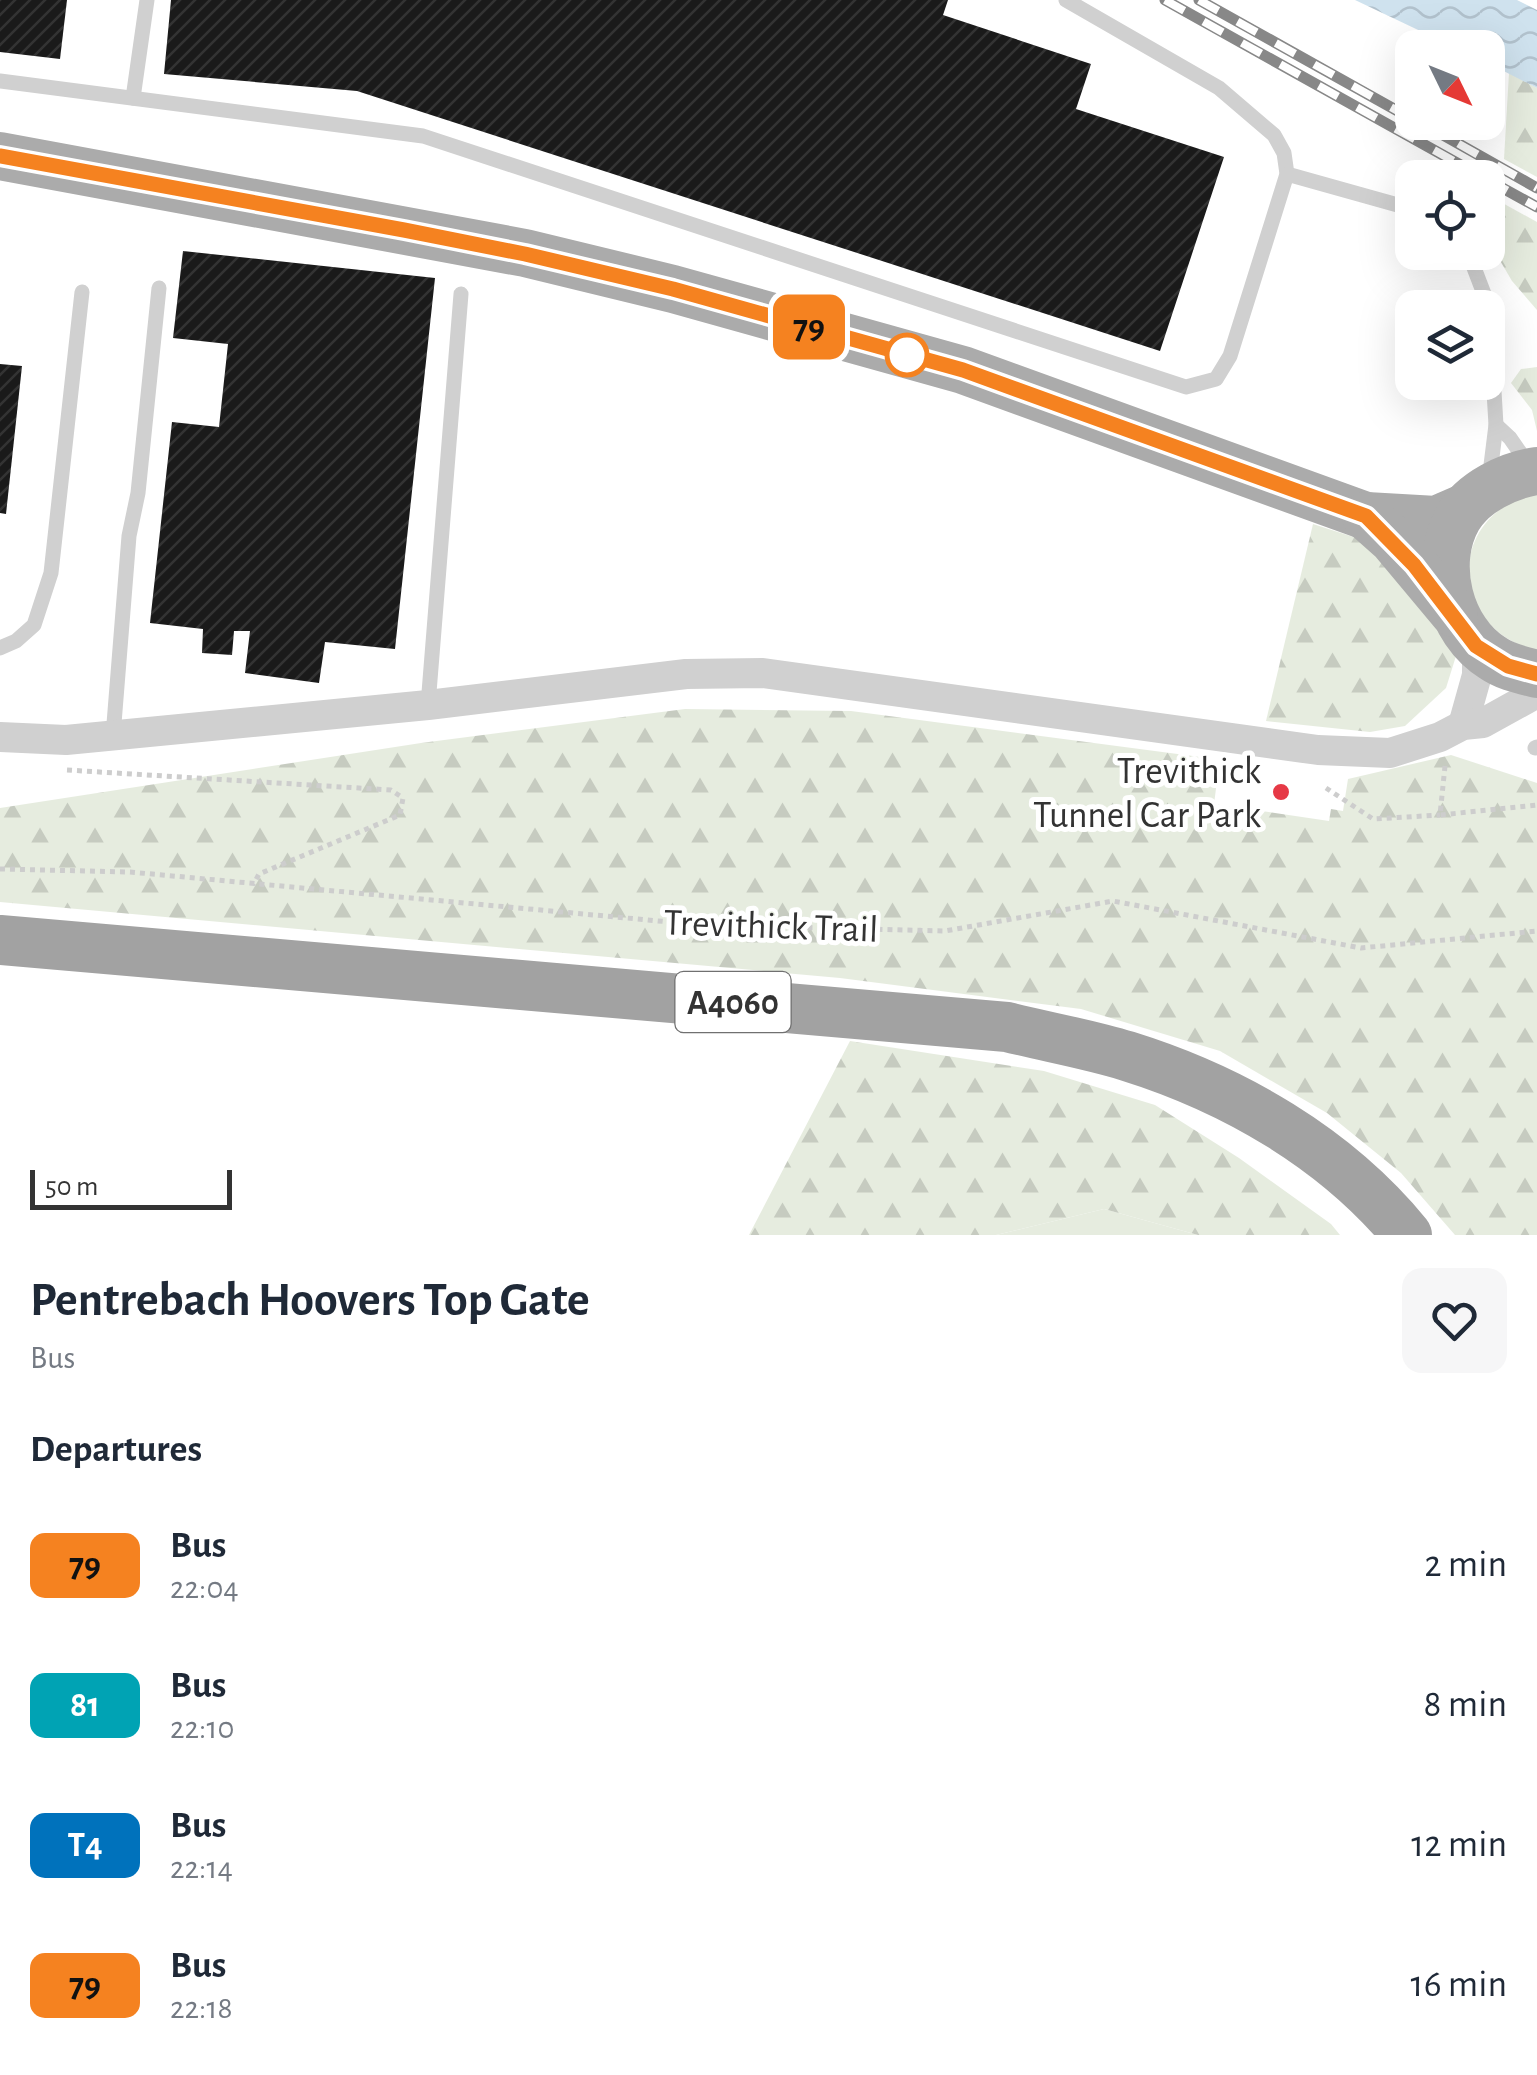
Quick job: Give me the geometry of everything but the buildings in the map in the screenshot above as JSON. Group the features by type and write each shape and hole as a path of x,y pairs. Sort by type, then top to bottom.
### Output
{"highway":[{"name":"A4060","path":"0,940 1008,1027 1128,1057 1230,1097 1287,1128 1339,1166 1407,1235"}],"main road":[{"path":"0,156 404,230 673,289 963,370 1366,516 1436,520 1512,476 1535,471"},
{"path":"1466,631 1448,593 1446,568 1456,521 1477,499"},
{"path":"1366,516 1393,540 1466,631 1508,666 1537,674"}],"street":[{"path":"1451,731 1476,676 1466,631"},
{"path":"0,737 66,740 428,705 686,674 763,673 1318,750 1390,753 1483,724 1537,693"}],"lane":[{"path":"134,98 147,0"},
{"path":"0,80 423,136 1186,388 1216,379 1230,356 1287,174 1284,153 1274,135 1218,88 1066,0"},
{"path":"1287,174 1395,204"},
{"path":"1475,270 1488,307 1496,426 1477,499"},
{"path":"113,736 129,536 138,493 158,288"},
{"path":"0,648 16,642 34,625 51,573 82,292"},
{"path":"428,705 462,294"},
{"path":"1496,426 1535,471"}],"path":[{"path":"1440,815 1451,731"},
{"path":"55,769 390,790 403,798 400,814 258,874 253,885"},
{"path":"1326,788 1374,819 1537,804"},
{"name":"Trevithick Trail","path":"0,870 130,872 702,925 945,931 1112,900 1361,948 1537,931"}],"green space":[{"path":"1509,73 1537,88 1537,177 1504,159"},
{"path":"1505,204 1537,222 1537,310 1505,269"},
{"path":"1537,367 1537,431 1532,410 1511,383 1521,369"},
{"path":"1537,493 1537,651 1507,638 1486,620 1473,596 1469,571 1473,546 1486,523 1507,505"},
{"path":"1313,524 1369,542 1444,627 1456,656 1446,688 1405,726 1370,732 1266,721"},
{"path":"685,709 851,711 1208,758 1206,780 1217,781 1214,804 1329,821 1331,809 1343,811 1348,779 1451,755 1537,783 1537,1235 1455,1235 1401,1173 1327,1113 1220,1051 1081,1009 840,978 0,902 0,808 421,743"},
{"path":"850,1041 1044,1071 1155,1105 1239,1158 1331,1224 1340,1235 1198,1235 1104,1209 996,1235 749,1235"},
{"path":"1104,1209 1198,1235 996,1235"}],"water":[{"path":"1355,0 1517,0 1537,10 1537,88 1505,72 1505,30 1418,30"}],"railway":[{"path":"1165,0 1452,160"},
{"path":"1199,0 1395,110"},
{"path":"1452,140 1537,188"},
{"path":"1505,189 1537,207"}],"bus line":[{"name":"79","path":"0,156 525,254 673,289 963,370 1366,516 1393,540 1476,646 1508,666 1537,674"}],"place":[{"name":"Trevithick Tunnel Car Park","path":"1281,792"}]}
